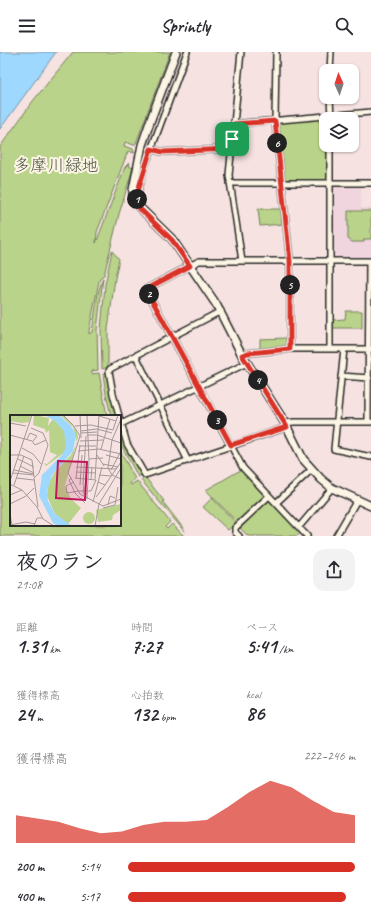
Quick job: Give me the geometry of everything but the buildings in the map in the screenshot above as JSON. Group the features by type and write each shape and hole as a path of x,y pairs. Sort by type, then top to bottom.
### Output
{"street":[{"path":"176,52 150,119 142,146 132,198 135,204 172,240 221,311 242,355 286,425 300,453 312,469 332,488 371,506"},
{"path":"135,204 151,149 187,52"},
{"path":"241,52 229,175 242,261"},
{"path":"276,52 275,121 290,261 290,349"},
{"path":"330,52 330,64"},
{"path":"359,113 371,112"},
{"path":"234,124 319,118"},
{"path":"151,149 163,152 231,149"},
{"path":"330,152 330,349"},
{"path":"230,183 371,183"},
{"path":"247,363 198,387 160,405 121,422 129,449 146,475 188,461 231,445 286,425 289,422 370,422 370,261 199,261 146,289 198,387 231,445 243,468 307,536"},
{"path":"119,415 109,370 221,311"},
{"path":"242,355 248,353 290,349 370,349"},
{"path":"344,349 334,449 371,457"},
{"path":"136,356 188,461"},
{"path":"341,376 369,378"},
{"path":"276,503 312,469"},
{"path":"299,528 332,488"},
{"path":"239,536 235,532 235,528 269,496"},
{"path":"336,536 357,500"}],"shaded area":[{"path":"361,184 361,208 371,208 371,258 334,258 332,257 333,185"}],"green space":[{"name":"多摩川緑地","path":"73,52 170,52 136,143 134,145 125,142 124,146 133,149 134,153 128,151 97,232 96,243 125,167 129,163 129,166 133,168 119,214 104,275 99,281 89,331 89,334 92,332 98,293 103,278 97,330 98,370 92,371 92,374 99,373 107,415 10,415 10,526 121,526 121,452 135,479 130,483 131,485 137,481 170,522 165,527 167,529 172,524 184,536 0,536 0,147 33,101"},
{"path":"319,119 319,152 328,152 328,180 284,179 277,124 279,122"},
{"path":"258,209 281,209 282,224 260,226"},
{"path":"348,211 371,211 371,239 364,239 364,242 352,242 348,239"},
{"path":"112,251 119,259 108,329 108,367 102,369 101,329 105,285"},
{"path":"346,311 362,311 362,328 332,328 332,320 345,319"},
{"path":"287,338 286,348 260,350 260,339"},
{"path":"107,372 117,415 111,415 103,374"},
{"path":"121,429 143,474 138,477 121,445"},
{"path":"242,470 266,495 237,522 206,490"},
{"path":"145,477 164,501 163,502 185,532 141,480"},
{"path":"212,498 236,523 228,530 203,507"},
{"path":"270,499 300,533 297,536 248,536 240,528"}],"water":[{"path":"0,52 56,52 0,129"}],"route":[{"path":"275,121 290,261 290,349 248,353 242,355 287,427 231,445 146,289 190,266 172,240 135,204 151,149 163,152 231,149 232,139 234,124 275,121"}]}
